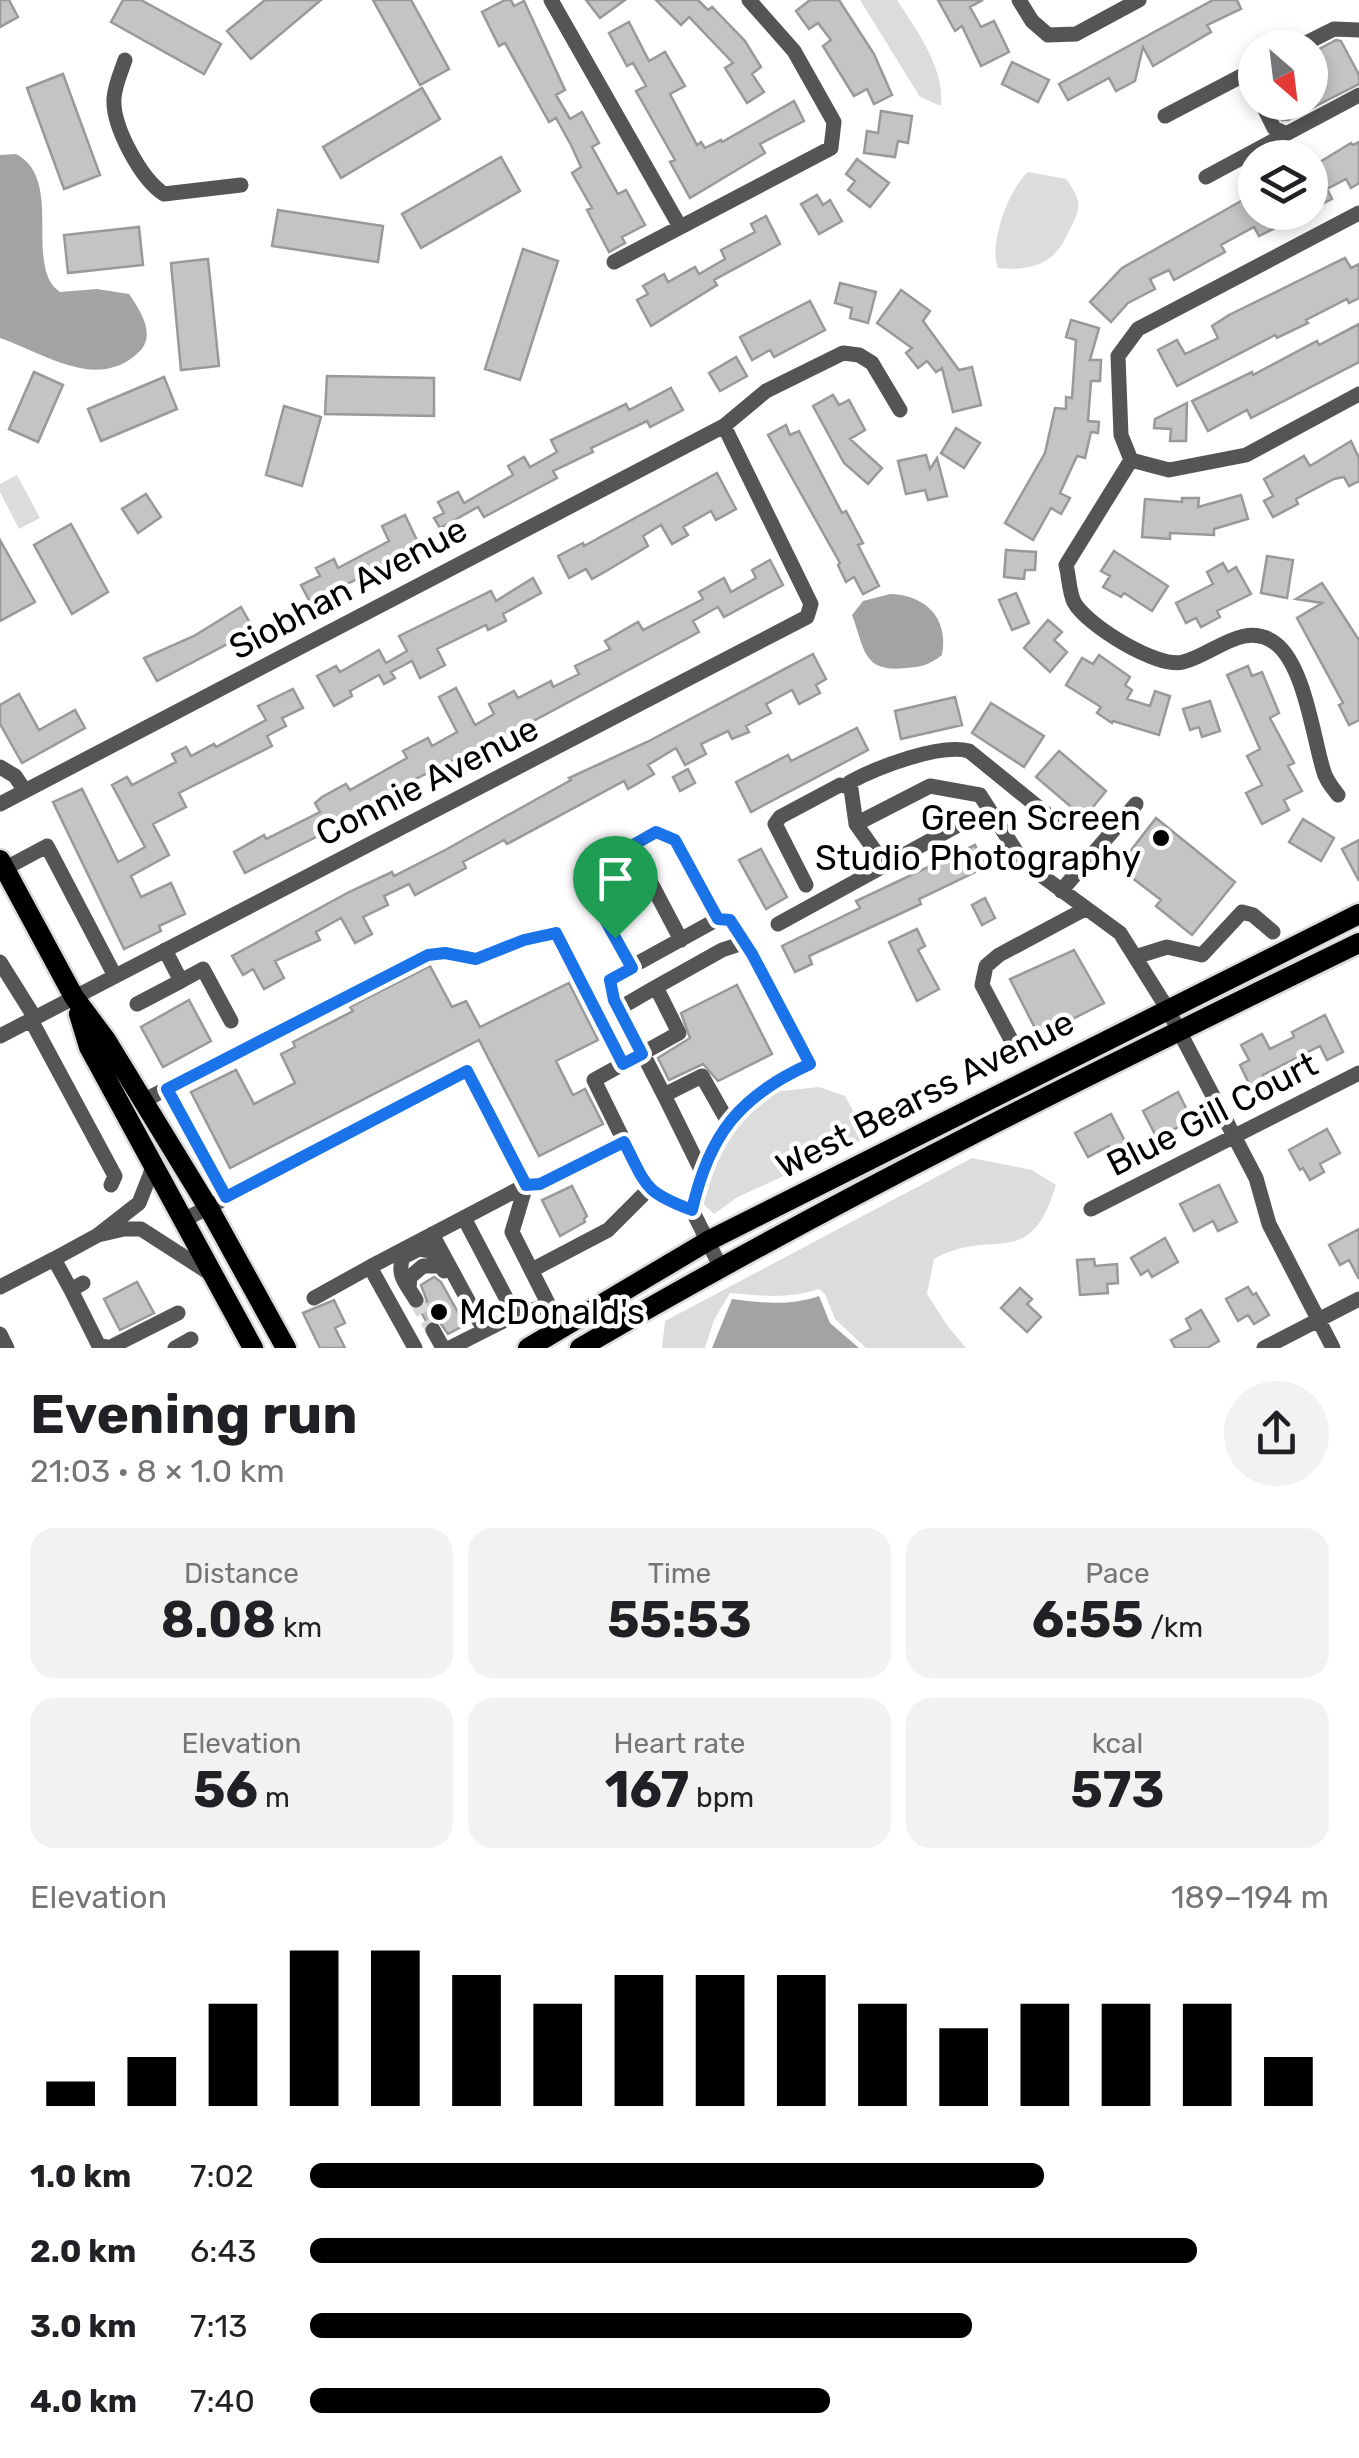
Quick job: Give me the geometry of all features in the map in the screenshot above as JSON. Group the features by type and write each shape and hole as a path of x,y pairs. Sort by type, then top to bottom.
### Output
{"main road":[{"path":"2,864 74,998 217,1202 286,1348"},
{"name":"West Bearss Avenue","path":"528,1348 708,1241 1359,914"},
{"name":"West Bearss Avenue","path":"580,1348 720,1266 1359,943"},
{"path":"74,998 89,1046 250,1347"}],"street":[{"path":"551,0 680,225"},
{"path":"614,262 831,148 834,122 794,50 749,0"},
{"path":"1019,0 1032,21 1048,35 1076,34 1140,0"},
{"path":"1328,32 1359,30"},
{"path":"125,60 114,95 115,113 136,162 152,186 164,194 242,185"},
{"path":"1165,116 1238,77"},
{"path":"1206,177 1359,95"},
{"path":"1270,120 1274,128 1286,134"},
{"path":"1131,460 1121,435 1118,356 1138,329 1359,214"},
{"name":"Siobhan Avenue","path":"0,804 724,426 766,391 843,353 859,355 872,363 900,410"},
{"path":"1131,460 1168,470 1246,455 1359,394"},
{"name":"Connie Avenue","path":"0,1036 808,617 810,604 724,426"},
{"path":"1131,460 1066,564 1074,601 1091,620 1158,662 1182,663 1243,635 1262,636 1276,644 1288,658 1314,724 1323,774 1338,796"},
{"path":"885,865 856,824 849,787 856,778 931,752 958,748 969,752 1060,824"},
{"path":"0,767 15,776 24,791"},
{"path":"981,798 1000,773"},
{"path":"806,885 775,824 780,817 840,785 849,787"},
{"path":"856,824 930,786 981,798 1023,862 1120,933 1182,1030 1256,1178 1269,1224 1333,1348"},
{"path":"1062,891 1136,804"},
{"path":"778,924 962,824"},
{"path":"632,968 592,896 586,872 631,846 656,832 675,840 718,919"},
{"path":"2,864 46,846 115,976"},
{"path":"631,846 681,940"},
{"path":"1018,1054 982,984 986,966 999,954 1085,909"},
{"path":"1134,957 1166,946 1202,955 1242,912 1254,915 1273,932"},
{"path":"701,1170 614,1000 610,980 718,919 730,920 746,942 810,1064 775,1080 728,1122 701,1170 692,1210 720,1266"},
{"path":"143,1101 428,955 445,953 476,959 524,940 556,933 623,1064"},
{"path":"622,1013 625,1005 656,986 722,950 746,942"},
{"path":"165,950 180,980"},
{"path":"0,962 115,1176 111,1185"},
{"path":"137,1004 203,969 231,1021"},
{"path":"656,986 679,1033 594,1080 648,1190 692,1210"},
{"path":"0,996 16,987"},
{"path":"184,1220 467,1071 526,1185 512,1232 561,1329"},
{"name":"Blue Gill Court","path":"1091,1208 1359,1074"},
{"path":"664,1095 702,1076 728,1122"},
{"path":"167,1089 217,1202"},
{"path":"314,1298 526,1185 540,1184 624,1142"},
{"path":"0,1287 121,1220 139,1203 154,1165"},
{"path":"532,1270 608,1230 648,1190"},
{"path":"464,1218 514,1315"},
{"path":"98,1235 141,1230 216,1278"},
{"path":"432,1234 484,1330"},
{"path":"412,1294 400,1278 399,1268 402,1258 419,1249 431,1252 452,1287 466,1296"},
{"path":"54,1259 77,1287 98,1344 109,1348 178,1313"},
{"path":"370,1267 415,1348"},
{"path":"1264,1348 1359,1299"},
{"path":"432,1330 447,1348 514,1315 550,1305"},
{"path":"0,1334 7,1348"},
{"path":"175,1348 193,1343"}],"shaded area":[{"path":"860,0 897,0 934,64 941,106 920,97"},
{"path":"16,154 30,166 38,183 44,264 49,280 60,292 97,289 129,294 142,315 145,344 124,363 107,369 71,366 0,338 0,155"},
{"path":"1028,172 1066,179 1078,202 1077,214 1061,246 1047,260 1030,267 998,268 996,246 1002,218"},
{"path":"17,475 40,518 19,529 0,492 0,484"},
{"path":"890,594 914,599 932,611 942,630 942,655 921,666 892,669 881,667 867,656 852,615 863,601"},
{"path":"819,1087 845,1096 868,1137 736,1198 714,1214 702,1203 707,1180 731,1131 773,1092"},
{"path":"972,1158 1032,1170 1056,1185 1034,1229 1021,1239 955,1250 934,1259 927,1294 966,1348 866,1348 835,1319 819,1289 764,1296 730,1293 714,1320 705,1348 662,1348 665,1321"},
{"path":"819,1296 830,1323 859,1348 712,1348 732,1299 787,1302"}],"building":[{"path":"0,0 9,0 18,17 0,27"},
{"path":"123,0 141,0 221,44 204,74 111,22"},
{"path":"265,0 321,0 251,59 227,31"},
{"path":"373,0 411,0 449,69 420,85"},
{"path":"511,0 514,6 524,1 565,90 556,95 570,119 582,112 599,143 592,147 618,194 626,190 645,225 622,237 625,243 609,252 587,210 592,208 572,173 581,167 571,145 556,118 549,122 505,43 499,46 482,12"},
{"path":"586,0 625,0 600,18"},
{"path":"656,0 698,0 708,10 712,7 745,41 761,67 752,74 764,92 747,103 725,68 733,63 689,17 681,25"},
{"path":"810,0 839,0 874,54 892,95 874,104 867,89 854,96 823,46 831,40 818,23 809,29 796,11"},
{"path":"938,0 983,0 970,7 981,27 994,21 1009,52 981,66 962,26 955,31"},
{"path":"1213,0 1237,0 1241,9 1207,25 1211,32 1153,66 1143,47 1135,81 1116,91 1109,78 1068,100 1059,84"},
{"path":"629,22 649,61 665,52 685,86 670,94 697,145 701,142 705,148 722,142 794,101 804,121 760,144 765,153 690,198 670,162 675,160 636,91 646,86 633,63 627,66 609,33"},
{"path":"1341,41 1359,75 1359,84 1328,100 1328,44"},
{"path":"1012,62 1049,80 1038,102 1002,84"},
{"path":"63,74 100,175 64,189 27,88"},
{"path":"422,88 440,119 341,178 323,147"},
{"path":"881,111 912,116 908,143 898,141 895,157 864,153 867,131 878,133"},
{"path":"1359,142 1359,183 1351,188 1346,179 1328,188 1328,157"},
{"path":"501,157 520,191 421,248 402,214"},
{"path":"857,159 889,183 870,207 848,190 855,181 846,174"},
{"path":"817,195 823,205 830,200 842,221 819,234 801,204"},
{"path":"1238,203 1238,230 1248,230 1221,245 1225,252 1174,280 1169,270 1150,279 1155,289 1128,303 1111,322 1090,302 1122,268"},
{"path":"278,210 383,226 378,262 272,246"},
{"path":"766,216 780,244 714,280 717,285 651,326 637,300 648,294 643,286 664,274 668,282 695,267 699,274 725,259 721,250 755,232 751,224"},
{"path":"139,227 143,265 68,273 64,235"},
{"path":"523,249 558,261 520,380 485,369"},
{"path":"1345,258 1351,268 1359,264 1359,298 1349,303 1347,299 1306,320 1308,323 1277,338 1275,335 1177,386 1158,350 1177,340 1185,354 1218,338 1212,326 1229,315"},
{"path":"208,259 219,366 181,370 171,263"},
{"path":"840,283 876,292 868,323 850,318 852,308 835,303"},
{"path":"901,290 930,311 923,321 959,370 972,367 981,405 953,412 942,368 936,372 927,361 918,368 906,353 912,348 877,323"},
{"path":"810,301 825,330 774,357 770,350 752,360 740,337"},
{"path":"1071,320 1099,328 1090,360 1101,360 1100,381 1091,381 1088,421 1099,422 1098,433 1091,432 1085,458 1077,456 1060,493 1070,498 1061,514 1051,508 1033,540 1005,523 1045,453 1055,408 1066,409 1066,397 1072,398 1076,340 1066,337"},
{"path":"1359,324 1359,362 1251,418 1247,410 1208,431 1192,401"},
{"path":"736,357 747,376 720,391 709,373"},
{"path":"34,372 63,385 38,442 9,429"},
{"path":"327,376 434,378 434,416 325,414"},
{"path":"164,377 177,409 101,441 88,409"},
{"path":"671,388 683,410 650,427 647,421 591,448 593,452 553,471 557,478 484,517 478,507 440,528 434,518 444,513 438,502 458,492 464,503 513,475 508,466 524,457 530,467 557,452 551,440 626,404 629,410"},
{"path":"833,395 839,405 849,400 865,430 850,439 882,468 868,484 844,463 813,406"},
{"path":"1187,403 1186,441 1170,441 1171,429 1154,428 1155,419"},
{"path":"284,406 321,417 302,486 266,475"},
{"path":"786,425 790,435 799,431 842,513 846,511 879,586 863,594 854,577 846,582 840,563 768,435"},
{"path":"956,428 980,443 964,468 941,453"},
{"path":"1351,441 1359,458 1359,481 1349,486 1344,477 1334,479 1296,499 1298,504 1273,517 1264,501 1273,496 1264,479 1304,456 1310,466"},
{"path":"926,455 930,469 937,458 947,496 928,500 925,490 906,494 898,461"},
{"path":"717,473 736,509 716,520 711,511 683,527 688,535 672,544 661,525 643,536 648,546 608,570 592,579 586,569 569,578 558,556 583,543 584,546"},
{"path":"146,494 161,517 138,533 122,509"},
{"path":"1241,495 1248,519 1214,529 1214,535 1170,533 1170,539 1142,537 1145,499 1182,502 1182,498 1199,498 1198,507"},
{"path":"405,515 422,551 310,602 301,585 320,576 316,568 334,559 338,568 389,541 382,526"},
{"path":"71,524 108,592 72,614 34,545"},
{"path":"0,540 35,602 0,621"},
{"path":"1006,550 1036,552 1035,570 1025,570 1024,579 1004,577"},
{"path":"1114,551 1168,586 1152,611 1124,593 1121,597 1103,587 1110,576 1101,571"},
{"path":"1267,556 1293,560 1287,598 1261,593"},
{"path":"770,560 783,585 724,617 718,607 693,621 699,632 455,763 454,760 367,803 315,831 318,836 245,873 234,852 320,812 315,803 322,797 346,784 350,790 407,758 403,751 428,738 432,746 457,732 439,697 456,688 475,725 494,714 489,704 514,691 518,698 551,681 553,687 579,674 575,666 610,649 605,641 638,622 643,630 703,599 699,592 724,578 731,592 756,578 752,570"},
{"path":"1223,563 1228,572 1236,567 1251,594 1217,611 1220,617 1201,627 1196,618 1186,623 1176,603 1213,584 1207,572"},
{"path":"533,578 541,593 503,614 506,621 488,630 486,625 437,649 445,665 420,678 412,661 391,672 395,678 384,684 379,675 350,691 352,696 334,706 317,676 336,666 340,672 379,650 386,663 407,651 399,636 491,591 496,601"},
{"path":"1322,583 1359,640 1359,720 1349,725 1339,705 1343,703 1297,618 1322,603 1296,599"},
{"path":"1016,593 1029,623 1012,630 999,600"},
{"path":"241,607 254,630 157,681 144,658 194,636"},
{"path":"1048,620 1062,632 1054,640 1067,652 1050,672 1024,648"},
{"path":"813,654 826,679 816,685 820,693 799,704 792,690 766,704 771,713 746,726 749,732 732,739 728,731 701,744 706,754 685,765 676,748 648,765 654,774 628,789 624,781 507,844 504,840 463,862 466,868 415,895 409,884 384,896 388,905 363,917 372,934 355,943 341,918 316,932 320,940 275,961 284,978 264,989 253,969 243,975 232,956 349,892 392,872 394,876 447,849 569,778 647,742"},
{"path":"1099,655 1130,677 1125,685 1132,690 1127,699 1150,706 1155,691 1170,696 1159,735 1112,723 1097,713 1101,707 1066,685 1082,658 1093,664"},
{"path":"1248,666 1252,676 1262,672 1279,713 1270,718 1294,763 1288,766 1302,791 1284,800 1289,810 1262,824 1246,793 1262,785 1247,756 1260,749 1227,675"},
{"path":"293,689 303,708 282,718 286,726 267,736 272,746 179,793 186,807 153,824 169,855 131,876 141,897 171,883 185,914 124,949 53,802 82,789 118,862 145,847 112,785 127,777 132,785 176,762 172,754 186,747 191,756 214,744 216,747 266,720 258,706"},
{"path":"19,694 39,730 75,710 85,728 22,763 0,724 0,705"},
{"path":"955,697 962,725 901,739 895,711"},
{"path":"1210,701 1220,731 1202,737 1199,727 1190,730 1183,709"},
{"path":"991,703 1044,736 1024,767 972,733"},
{"path":"857,728 868,750 751,812 736,782 788,755 791,761"},
{"path":"1059,751 1106,791 1084,818 1036,777"},
{"path":"688,769 695,783 680,791 673,777"},
{"path":"1156,818 1235,882 1192,935 1156,906 1161,900 1118,867"},
{"path":"1303,819 1334,838 1321,861 1289,842"},
{"path":"1359,840 1359,881 1342,849"},
{"path":"975,845 986,867 919,899 921,904 809,956 812,964 795,972 782,946 860,908 856,901"},
{"path":"761,849 787,897 766,909 739,860"},
{"path":"985,898 995,918 982,925 972,905"},
{"path":"917,929 925,946 918,950 939,989 917,1001 889,942"},
{"path":"1074,950 1104,1003 1039,1036 1010,979"},
{"path":"430,966 452,1007 466,1001 480,1027 569,983 598,1040 556,1061 573,1095 585,1089 603,1124 539,1156 479,1040 230,1168 191,1092 236,1070 254,1104 295,1083 281,1054 295,1047 293,1042"},
{"path":"737,985 772,1054 718,1081 703,1064 669,1080 658,1058 690,1038 681,1013"},
{"path":"189,1000 211,1041 163,1067 141,1027"},
{"path":"1325,1015 1343,1052 1327,1060 1320,1046 1263,1075 1270,1088 1255,1096 1240,1065 1249,1060 1241,1045 1262,1034 1270,1049"},
{"path":"1178,1092 1192,1120 1157,1138 1143,1111"},
{"path":"1111,1114 1130,1151 1115,1159 1109,1146 1088,1157 1075,1133"},
{"path":"1327,1129 1340,1153 1320,1164 1324,1172 1310,1180 1289,1150"},
{"path":"1219,1185 1237,1222 1218,1231 1213,1221 1194,1231 1180,1204"},
{"path":"572,1186 587,1216 585,1222 560,1236 542,1200"},
{"path":"1359,1229 1359,1279 1349,1260 1340,1265 1329,1245"},
{"path":"1165,1238 1178,1262 1152,1277 1148,1270 1141,1275 1131,1258"},
{"path":"1094,1259 1095,1266 1117,1264 1118,1283 1107,1284 1108,1293 1080,1295 1077,1260"},
{"path":"434,1277 441,1282 465,1325 448,1334 438,1320 426,1321 420,1310 427,1301 421,1285"},
{"path":"137,1282 154,1313 120,1330 104,1299"},
{"path":"1248,1287 1269,1315 1254,1324 1248,1315 1238,1321 1226,1299"},
{"path":"1020,1288 1032,1299 1027,1304 1041,1317 1027,1332 1001,1308"},
{"path":"334,1300 345,1323 335,1328 345,1348 320,1348 303,1313"},
{"path":"1201,1310 1219,1341 1207,1348 1175,1348 1171,1340 1191,1329 1186,1319"}],"tunnel":[{"path":"416,1300 433,1330"}],"place":[{"name":"Green Screen Studio Photography","path":"1161,838"},
{"name":"McDonald's","path":"439,1312"}],"route":[{"path":"656,832 675,840 718,919 730,920 746,942 810,1064 775,1080 724,1126 702,1168 692,1210 648,1190 624,1142 540,1184 526,1185 467,1071 226,1197 167,1089 428,955 445,953 476,959 524,940 556,933 623,1064 642,1054 614,1000 610,980 632,968 615,938 592,896 586,872 656,832"}]}
